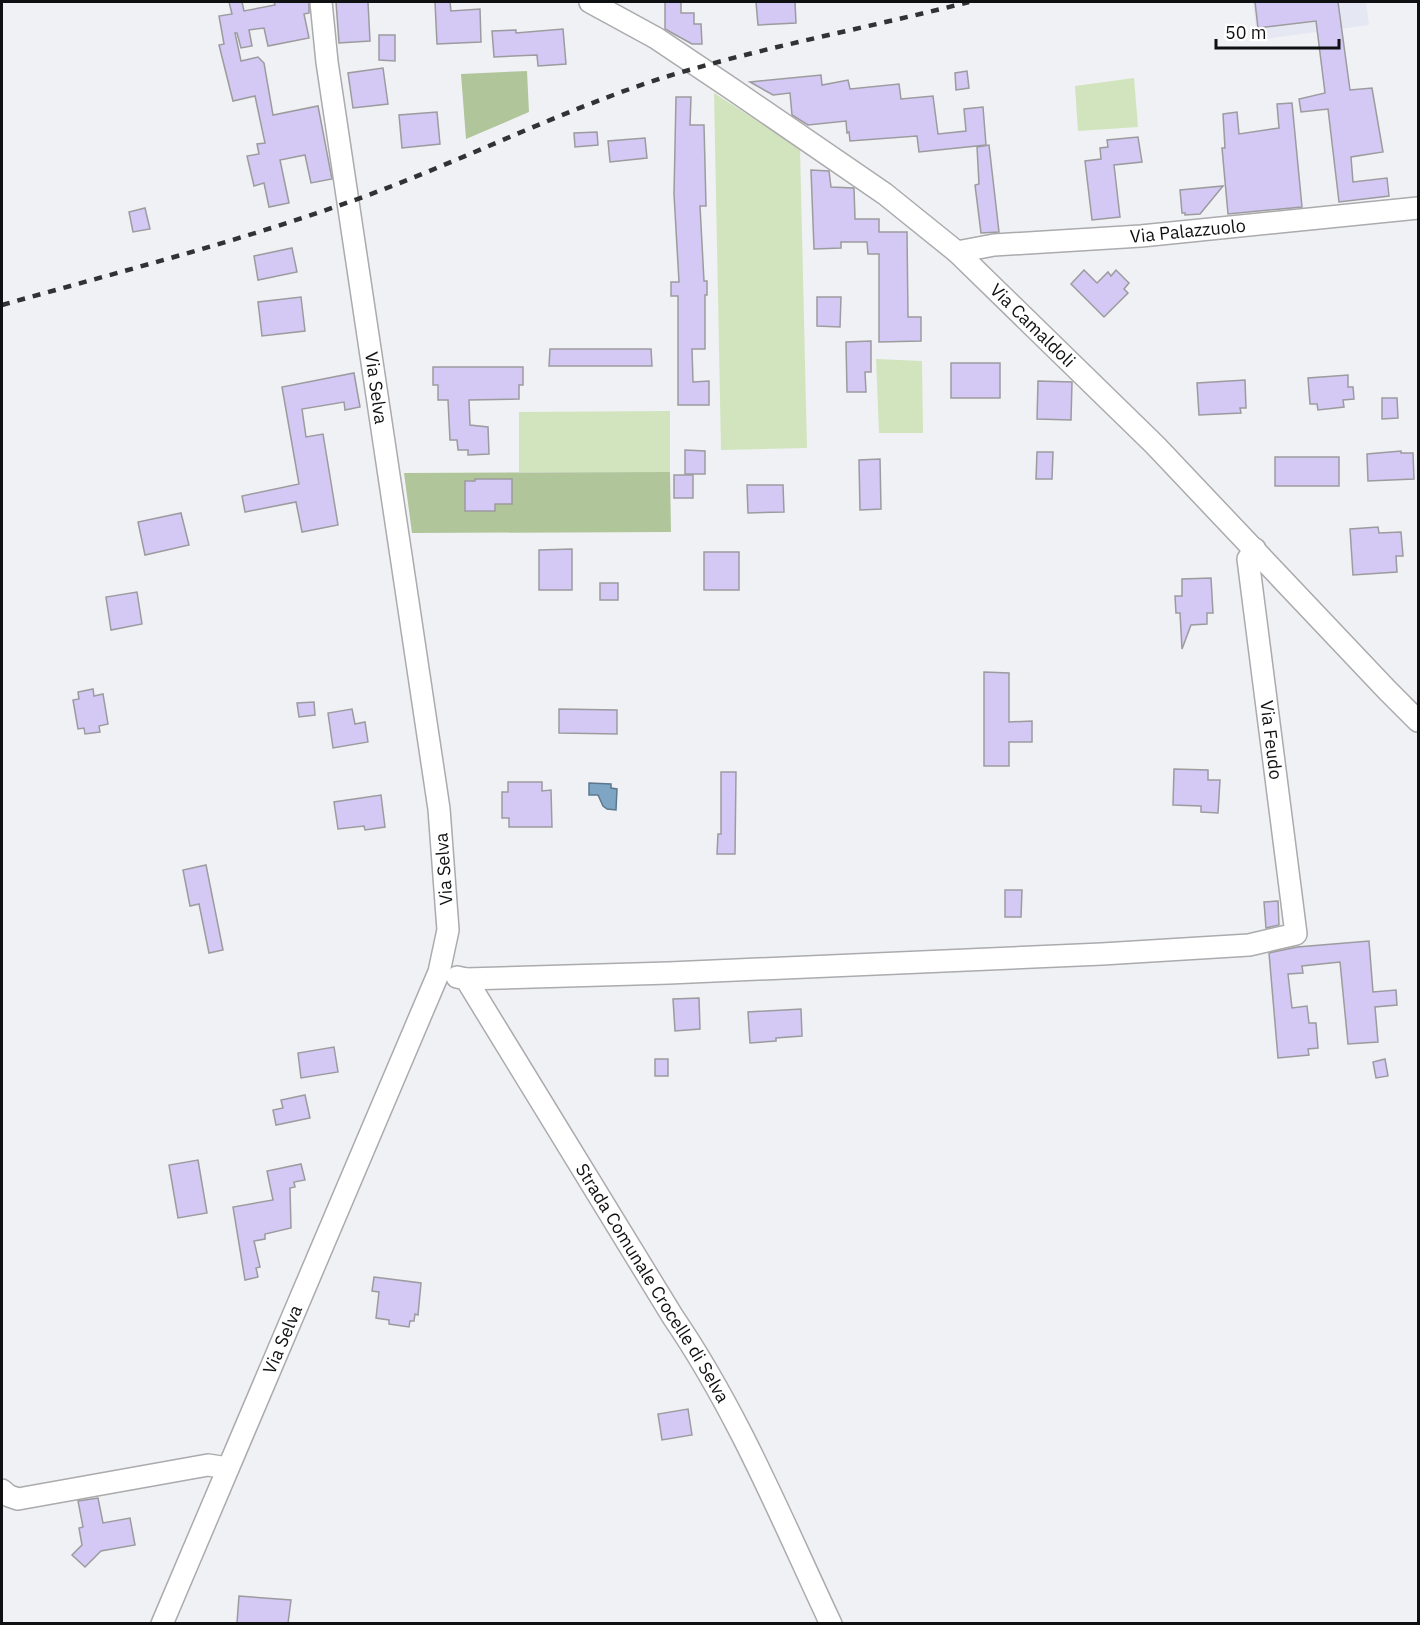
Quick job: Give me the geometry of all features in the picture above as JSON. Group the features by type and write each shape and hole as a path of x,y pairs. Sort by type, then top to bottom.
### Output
{"street":[{"name":"Via Selva","path":"162,1623 439,972 448,930 439,809 330,85 321,2"},
{"name":"Via Camaldoli","path":"590,2 656,38 768,114 885,194 957,252 1155,445 1419,721"},
{"name":"Via Palazzuolo","path":"957,252 994,244 1141,236 1419,208"},
{"name":"Via Feudo","path":"466,979 669,973 1102,954 1250,945 1296,934 1248,559 1255,549"},
{"path":"439,972 466,979"},
{"name":"Strada Comunale Crocelle di Selva","path":"466,979 673,1317 703,1360 740,1429 831,1623"},
{"path":"7,1498 208,1465 228,1468"}],"shaded area":[{"path":"1253,2 1366,2 1369,25 1257,40"}],"green space":[{"path":"527,71 529,112 466,139 461,74"},
{"path":"1134,78 1138,127 1078,131 1075,86"},
{"path":"714,93 800,148 807,448 721,450"},
{"path":"876,359 922,361 923,433 879,433"},
{"path":"670,411 670,472 519,472 519,412"},
{"path":"670,472 671,532 412,533 404,473"}],"water":[{"path":"589,783 611,784 611,788 617,789 616,810 603,806 598,795 589,795"}],"building":[{"path":"229,2 242,2 244,11 275,5 274,2 309,2 309,13 304,14 309,38 268,46 264,28 249,30 252,46 241,48 237,33 235,33 241,61 258,57 264,63 273,115 318,106 332,179 311,183 305,155 280,160 289,203 269,207 264,183 254,186 247,156 259,154 257,144 265,143 255,96 233,101 219,45 224,44 219,16 232,14"},
{"path":"336,2 368,2 370,41 339,43"},
{"path":"435,2 450,2 451,11 480,9 481,42 437,44"},
{"path":"665,2 681,2 681,13 694,13 694,24 701,24 702,44 692,44 665,29"},
{"path":"756,2 795,2 796,23 758,25"},
{"path":"1255,2 1338,2 1350,90 1372,88 1383,152 1351,157 1353,182 1387,178 1389,196 1339,202 1328,109 1301,112 1299,99 1325,93 1316,21 1258,28"},
{"path":"563,29 566,64 538,66 537,55 494,57 492,31 516,30 516,33"},
{"path":"379,35 395,35 395,61 379,60"},
{"path":"383,68 388,104 353,108 348,73"},
{"path":"967,71 969,88 956,90 955,73"},
{"path":"821,75 822,85 848,80 850,89 899,84 901,99 933,96 938,134 966,131 964,109 983,107 986,145 919,152 917,136 850,141 846,121 808,125 792,115 790,93 773,95 750,82"},
{"path":"676,97 691,97 690,125 704,125 706,206 700,206 704,281 707,281 705,349 692,349 693,382 709,381 709,405 678,405 678,296 671,296 671,282 679,282 674,194"},
{"path":"1292,103 1302,207 1228,214 1222,148 1225,148 1223,114 1237,112 1239,134 1279,128 1277,104"},
{"path":"437,112 440,144 402,148 399,115"},
{"path":"597,132 598,145 575,147 574,133"},
{"path":"1138,137 1142,162 1114,165 1120,217 1092,220 1085,161 1101,159 1100,148 1108,147 1107,140"},
{"path":"645,138 647,158 610,162 608,141"},
{"path":"989,145 999,232 981,233 975,185 979,184 977,147"},
{"path":"811,170 829,171 831,187 854,188 855,219 879,219 879,232 907,232 908,317 921,317 921,341 879,342 879,254 868,254 867,242 841,242 841,248 814,249"},
{"path":"1223,186 1200,214 1185,215 1182,213 1180,190"},
{"path":"145,208 150,229 133,232 129,212"},
{"path":"292,248 297,272 258,280 254,256"},
{"path":"1084,270 1097,283 1108,272 1111,276 1116,270 1129,283 1124,289 1128,293 1104,317 1071,284"},
{"path":"301,297 305,331 262,336 258,302"},
{"path":"817,297 841,297 840,327 817,326"},
{"path":"871,341 871,372 865,372 866,392 847,392 846,342"},
{"path":"550,349 651,349 652,366 549,366"},
{"path":"951,363 1000,363 1000,398 951,398"},
{"path":"433,367 523,367 523,385 519,385 519,399 469,400 470,425 488,427 489,454 468,455 468,450 458,450 457,440 450,440 448,400 438,400 438,385 433,385"},
{"path":"354,373 360,407 345,410 344,402 302,409 306,437 323,434 338,525 302,532 296,502 245,512 242,496 299,484 282,387"},
{"path":"1348,375 1348,387 1353,387 1354,399 1343,400 1344,407 1318,410 1317,404 1310,404 1308,378"},
{"path":"1245,380 1246,408 1240,408 1241,413 1199,415 1197,383"},
{"path":"1038,381 1072,382 1071,420 1037,419"},
{"path":"1382,398 1397,398 1398,418 1382,419"},
{"path":"685,450 705,451 705,474 685,474"},
{"path":"1401,451 1401,453 1413,453 1414,479 1368,481 1367,454"},
{"path":"1037,452 1053,452 1052,479 1036,479"},
{"path":"1275,457 1339,457 1339,486 1275,486"},
{"path":"880,459 881,509 860,510 859,460"},
{"path":"674,475 693,475 693,498 674,498"},
{"path":"475,479 512,479 512,504 495,504 495,511 465,511 465,481 475,481"},
{"path":"747,485 783,485 784,512 748,513"},
{"path":"181,513 189,545 145,555 138,522"},
{"path":"1378,527 1379,533 1401,532 1403,556 1396,556 1397,572 1353,575 1350,529"},
{"path":"572,549 572,590 539,590 539,550"},
{"path":"704,552 739,552 739,590 704,590"},
{"path":"1211,578 1213,613 1207,613 1207,624 1191,625 1182,649 1180,613 1176,613 1175,596 1182,596 1182,579"},
{"path":"600,583 618,583 618,600 600,600"},
{"path":"137,592 142,624 111,630 106,597"},
{"path":"984,672 1009,673 1009,722 1032,721 1032,742 1009,742 1009,766 984,766"},
{"path":"93,689 94,696 103,694 108,724 99,726 100,732 85,734 84,728 78,729 73,700 79,699 78,692"},
{"path":"314,702 315,715 299,717 297,703"},
{"path":"352,709 355,724 365,722 368,742 333,748 328,713"},
{"path":"559,709 617,710 617,734 559,733"},
{"path":"1174,769 1208,770 1208,780 1220,780 1218,813 1201,812 1201,806 1173,805"},
{"path":"721,772 736,772 735,854 717,854 718,834 721,834"},
{"path":"508,782 542,782 542,791 551,790 552,827 509,827 509,818 502,818 502,792 508,792"},
{"path":"381,795 385,827 365,830 364,826 338,829 334,802"},
{"path":"206,865 223,950 209,953 199,904 190,906 183,870"},
{"path":"1005,890 1022,890 1021,917 1005,917"},
{"path":"1278,901 1279,925 1266,928 1264,902"},
{"path":"1369,941 1373,992 1396,990 1397,1005 1375,1007 1378,1042 1348,1044 1340,962 1302,966 1303,973 1288,974 1292,1008 1307,1006 1309,1023 1316,1023 1318,1048 1308,1049 1309,1055 1278,1058 1269,953 1297,947"},
{"path":"699,998 700,1029 675,1031 673,999"},
{"path":"801,1009 802,1036 750,1043 748,1012"},
{"path":"334,1047 338,1072 301,1078 298,1053"},
{"path":"655,1059 668,1059 668,1076 655,1076"},
{"path":"1385,1059 1388,1076 1376,1078 1373,1062"},
{"path":"305,1095 310,1118 276,1125 273,1110 283,1108 281,1100"},
{"path":"198,1160 207,1213 178,1218 169,1165"},
{"path":"301,1164 305,1180 294,1182 295,1187 290,1188 291,1228 265,1234 265,1239 254,1241 260,1267 256,1268 258,1277 245,1280 233,1207 273,1200 267,1171"},
{"path":"374,1277 421,1283 418,1315 415,1314 414,1321 410,1321 409,1327 389,1324 389,1320 376,1318 379,1292 372,1291"},
{"path":"688,1409 692,1435 662,1440 658,1414"},
{"path":"98,1498 103,1523 130,1518 135,1545 101,1551 85,1567 72,1555 82,1545 79,1528 83,1527 78,1501"},
{"path":"239,1596 291,1600 288,1623 237,1623"}],"railway":[{"path":"2,305 319,213 401,183 586,105 662,78 777,47 969,2"}]}
